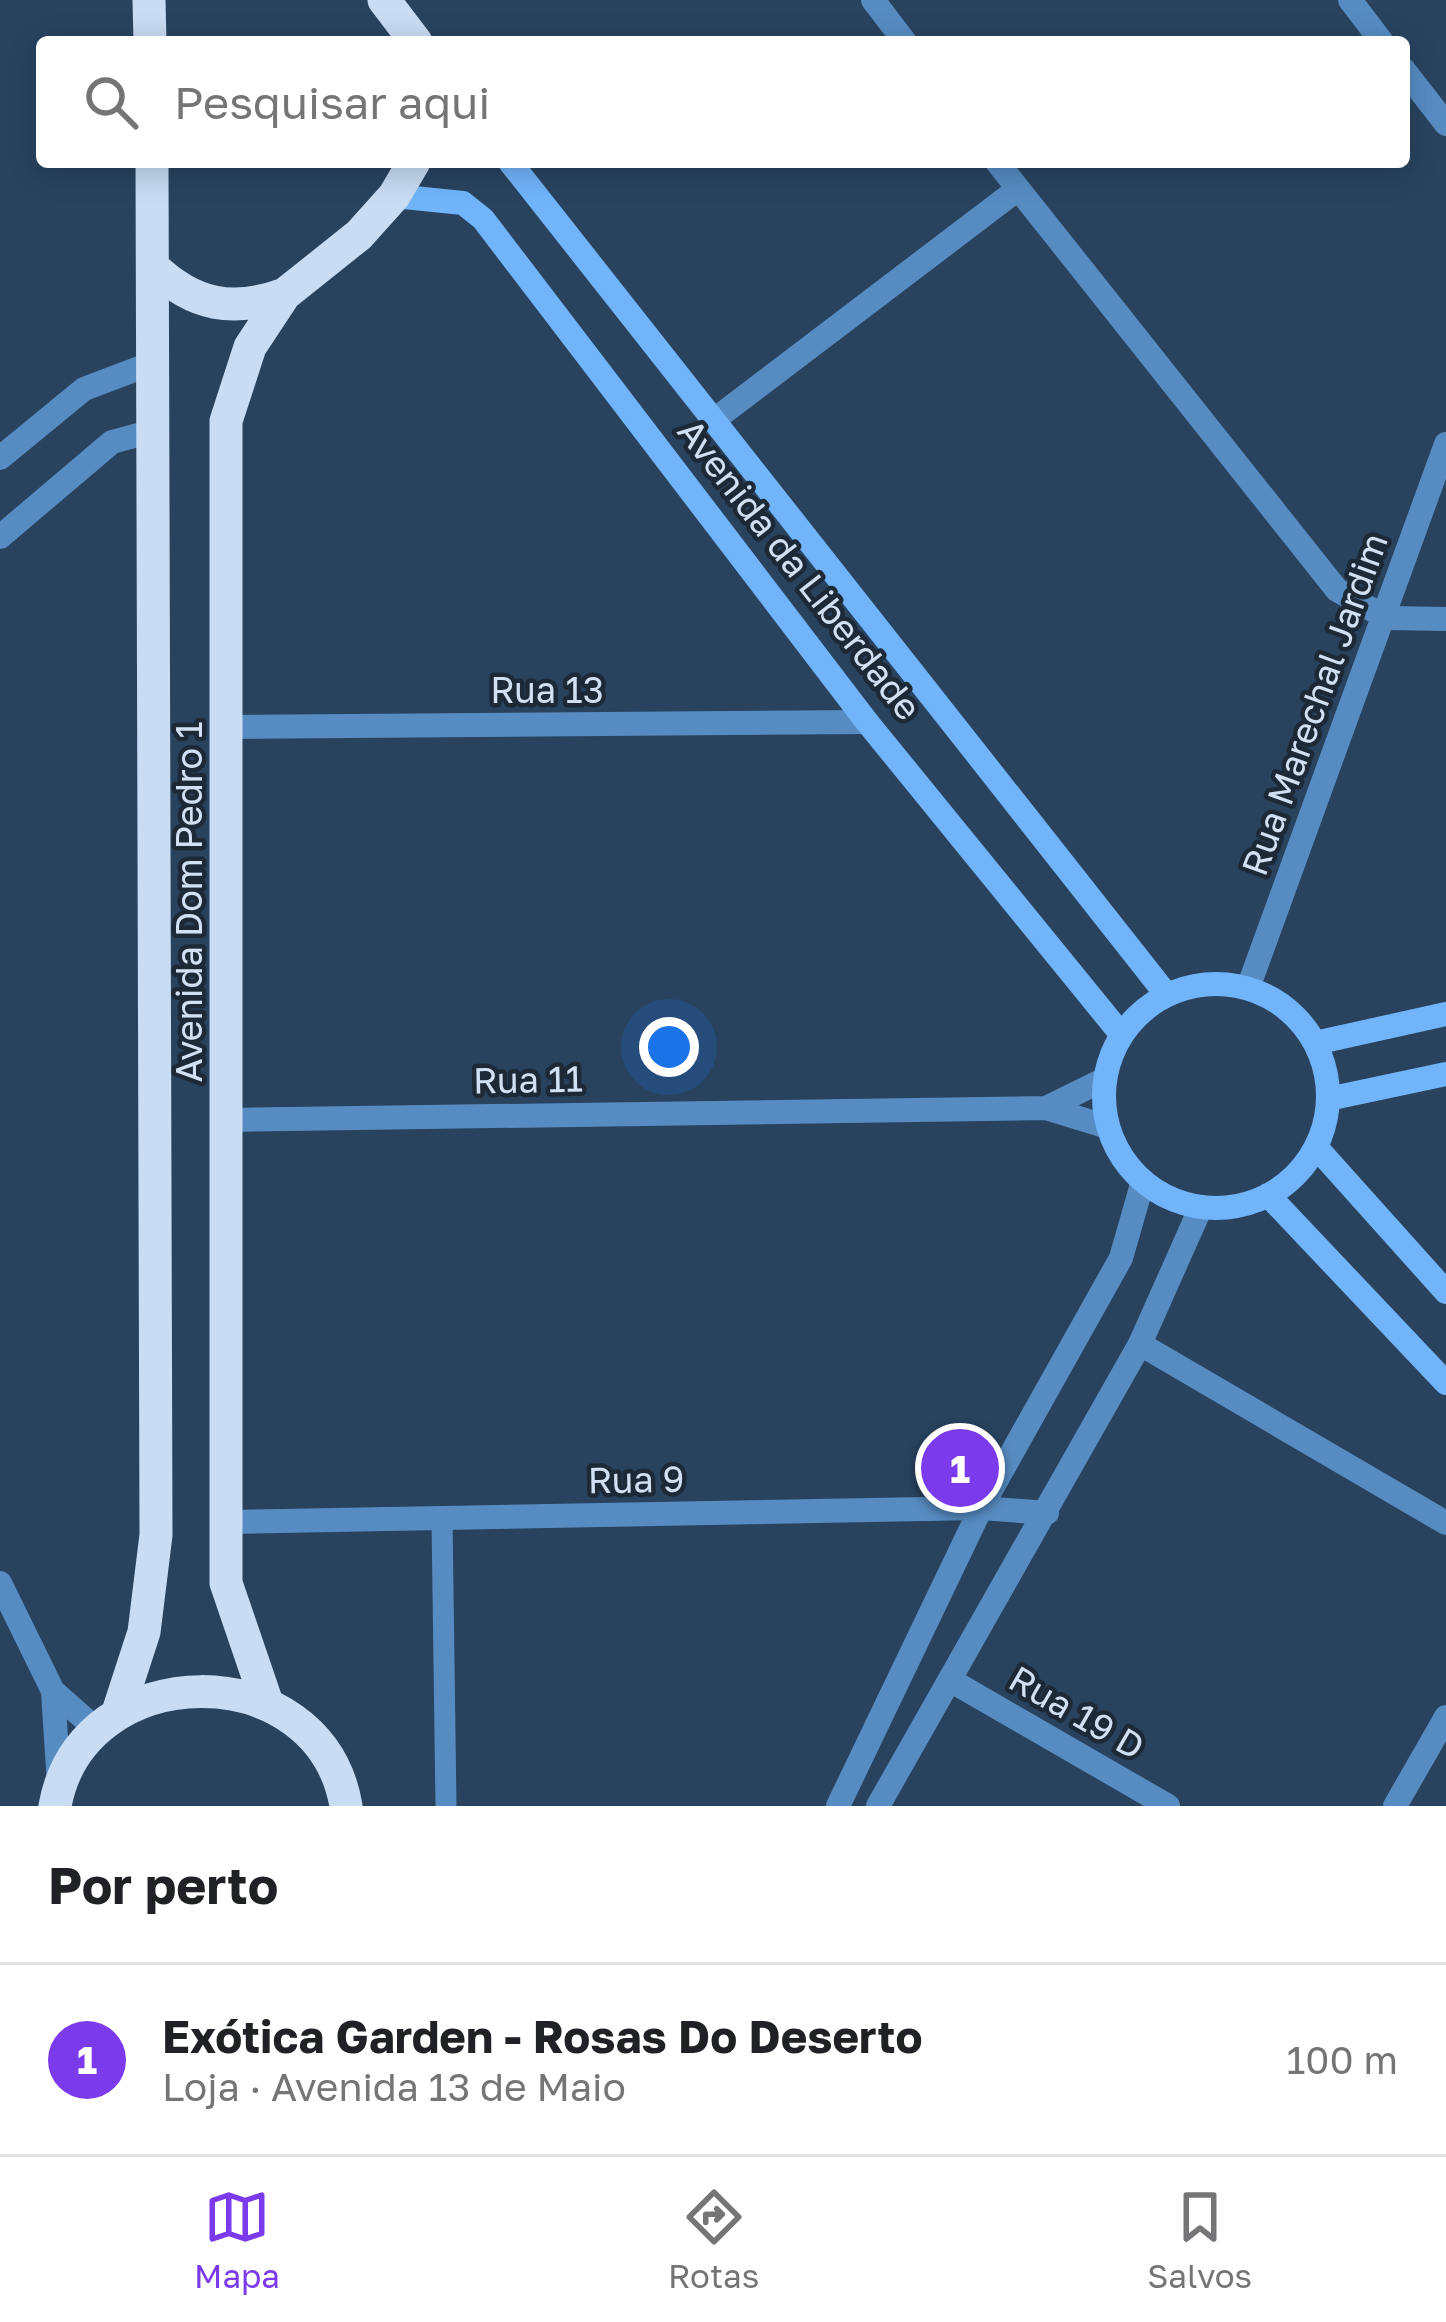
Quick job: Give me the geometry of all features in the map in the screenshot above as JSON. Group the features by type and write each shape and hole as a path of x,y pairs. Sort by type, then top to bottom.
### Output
{"highway":[{"path":"149,0 150,36"},
{"path":"384,0 411,36"},
{"name":"Avenida Dom Pedro 1","path":"57,1795 107,1721 144,1632 156,1535 149,432 152,168"},
{"name":"Avenida Dom Pedro 1","path":"267,1703 226,1583 226,421 250,347 285,294 359,235 394,196 410,168"},
{"path":"154,267 188,294 229,307 285,294"},
{"path":"107,1721 165,1691 217,1688 267,1703 313,1741 348,1801"}],"main road":[{"name":"Avenida da Liberdade","path":"515,168 1166,994"},
{"name":"Avenida da Liberdade","path":"394,196 463,203 483,219 867,722 1121,1034"},
{"path":"1206,984 1248,988 1298,1019 1315,1043 1328,1099 1316,1147 1296,1174 1268,1195 1241,1205 1201,1207 1171,1198 1143,1180 1121,1156 1108,1127 1105,1079 1121,1034 1166,994 1206,984"},
{"path":"1315,1043 1446,1014"},
{"path":"1328,1099 1446,1074"},
{"path":"1316,1147 1446,1292"},
{"path":"1268,1195 1446,1383"}],"street":[{"path":"873,0 900,36"},
{"path":"1350,0 1377,36"},
{"path":"1410,78 1446,124"},
{"path":"1002,168 1337,590 1387,618 1446,620"},
{"path":"714,420 1018,189"},
{"path":"0,458 84,388 150,364"},
{"path":"0,536 112,442 149,432"},
{"name":"Rua Marechal Jardim","path":"1248,988 1387,618 1446,444"},
{"name":"Rua 13","path":"227,727 867,722"},
{"name":"Rua 11","path":"1046,1108 1105,1079"},
{"name":"Rua 11","path":"228,1120 1046,1108 1108,1127"},
{"path":"838,1806 981,1508 1120,1258 1143,1180"},
{"path":"878,1806 1140,1344 1201,1207"},
{"path":"1140,1344 1446,1522"},
{"name":"Rua 9","path":"225,1522 981,1508 1047,1513"},
{"path":"0,1583 53,1691 57,1795"},
{"name":"Rua 19 D","path":"950,1680 1168,1806"},
{"path":"53,1691 107,1721"},
{"path":"1395,1806 1446,1717"}],"lane":[{"path":"442,1519 446,1806"}],"place":[{"name":"Exótica Garden - Rosas Do Deserto","path":"960,1468"}]}
